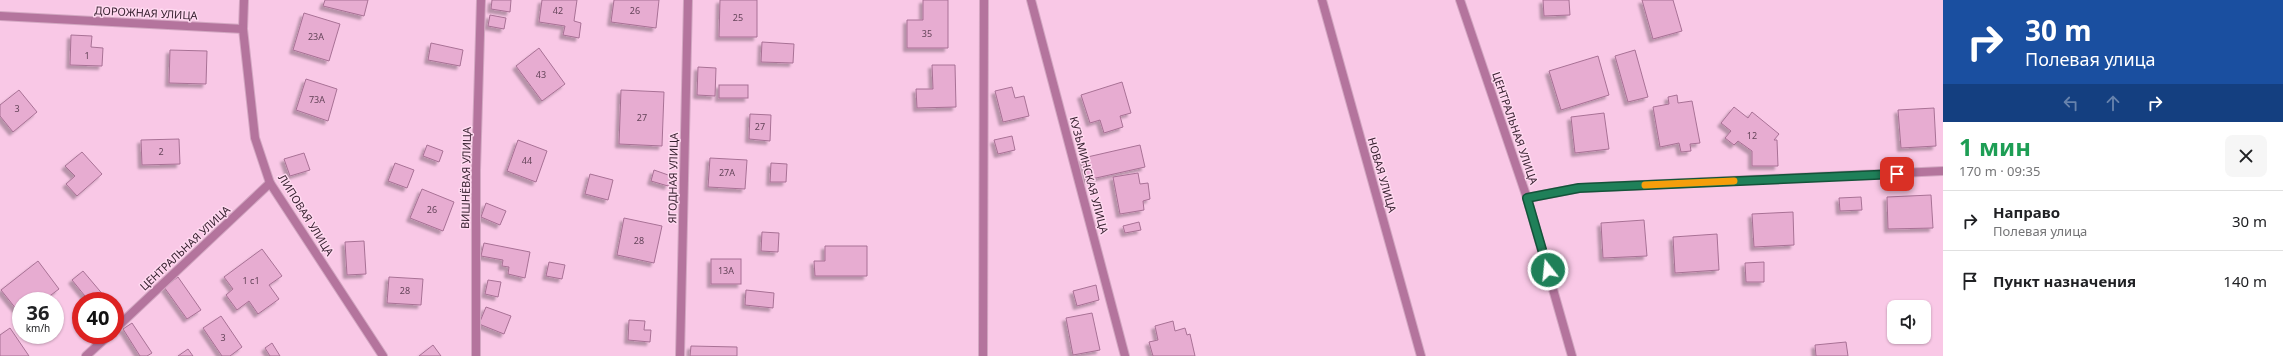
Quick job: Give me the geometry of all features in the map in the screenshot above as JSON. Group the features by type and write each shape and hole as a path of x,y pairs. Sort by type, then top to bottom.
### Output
{"street":[{"name":"ЛИПОВАЯ УЛИЦА","path":"244,0 243,30 255,138 270,183 383,356"},
{"name":"ВИШНЁВАЯ УЛИЦА","path":"476,356 476,170 482,0"},
{"name":"ЯГОДНАЯ УЛИЦА","path":"680,356 688,0"},
{"path":"983,356 984,0"},
{"name":"КУЗЬМИНСКАЯ УЛИЦА","path":"1031,0 1125,356"},
{"name":"НОВАЯ УЛИЦА","path":"1322,0 1421,356"},
{"name":"ЦЕНТРАЛЬНАЯ УЛИЦА","path":"1460,0 1527,198 1572,356"},
{"name":"ДОРОЖНАЯ УЛИЦА","path":"0,16 243,30"},
{"path":"1527,198 1579,188 1943,172"},
{"name":"ЦЕНТРАЛЬНАЯ УЛИЦА","path":"124,321 270,183"},
{"path":"86,356 99,344"}],"building":[{"path":"325,0 368,0 364,16 323,6"},
{"path":"492,0 511,0 510,12 491,9"},
{"path":"542,0 577,0 574,21 581,23 579,38 563,35 565,26 539,22"},
{"path":"614,0 659,0 656,28 611,22"},
{"path":"720,0 757,0 757,37 719,37"},
{"path":"923,0 948,0 948,48 907,48 907,20 923,20"},
{"path":"1543,0 1569,0 1570,15 1544,16"},
{"path":"1642,0 1673,0 1682,31 1653,39"},
{"path":"304,13 340,24 329,61 293,50"},
{"path":"490,15 506,18 504,29 488,26"},
{"path":"71,35 92,36 91,47 103,48 102,66 70,65"},
{"path":"762,42 794,44 793,63 761,62"},
{"path":"431,43 463,50 460,66 428,60"},
{"path":"539,48 565,84 542,101 516,66"},
{"path":"170,50 207,51 206,84 169,83"},
{"path":"1635,50 1648,97 1628,102 1615,56"},
{"path":"1598,56 1609,95 1561,110 1549,71"},
{"path":"932,65 955,65 956,107 917,108 916,89 933,89"},
{"path":"698,67 716,68 715,96 697,95"},
{"path":"306,79 337,89 328,121 296,110"},
{"path":"1122,82 1131,113 1120,116 1123,127 1104,133 1100,120 1090,123 1081,95"},
{"path":"719,85 748,85 748,98 719,98"},
{"path":"1012,87 1015,98 1024,96 1029,116 1003,122 995,91"},
{"path":"19,90 37,112 13,132 0,116 0,105"},
{"path":"621,90 664,92 662,146 619,144"},
{"path":"1677,95 1678,103 1692,101 1700,143 1690,144 1691,151 1681,152 1679,143 1660,147 1653,107 1669,104 1668,97"},
{"path":"1734,107 1748,118 1752,112 1779,134 1774,140 1777,140 1778,166 1752,166 1752,151 1738,141 1734,145 1725,138 1731,131 1721,123"},
{"path":"1934,108 1936,146 1901,148 1898,110"},
{"path":"1604,113 1609,149 1575,153 1571,117"},
{"path":"750,114 771,115 770,141 749,139"},
{"path":"1012,136 1015,150 998,154 994,140"},
{"path":"179,139 180,164 142,165 141,140"},
{"path":"518,140 547,151 536,182 507,171"},
{"path":"427,145 443,151 439,162 423,156"},
{"path":"1140,145 1145,167 1087,180 1083,158"},
{"path":"82,152 102,174 77,196 66,184 75,176 65,166"},
{"path":"304,153 310,170 290,176 284,159"},
{"path":"710,158 747,160 745,189 708,187"},
{"path":"395,163 414,170 407,188 388,181"},
{"path":"771,163 787,164 786,182 770,182"},
{"path":"654,170 671,176 668,186 651,181"},
{"path":"1138,173 1140,184 1148,183 1150,199 1143,201 1144,210 1120,214 1113,177"},
{"path":"590,174 613,180 608,200 585,194"},
{"path":"422,189 454,202 443,231 410,218"},
{"path":"1931,195 1933,228 1888,229 1887,197"},
{"path":"1861,197 1862,210 1840,211 1839,198"},
{"path":"486,203 506,211 500,225 481,217"},
{"path":"1793,212 1794,245 1754,247 1752,214"},
{"path":"624,218 662,226 654,263 617,255"},
{"path":"1644,220 1647,256 1603,258 1601,223"},
{"path":"1139,222 1141,230 1125,233 1123,226"},
{"path":"762,232 779,233 778,252 761,251"},
{"path":"1717,234 1719,270 1675,273 1673,237"},
{"path":"364,241 366,274 347,275 345,242"},
{"path":"484,243 530,252 525,278 508,274 509,267 502,266 503,260 481,256"},
{"path":"825,246 867,246 867,276 815,276 814,261 825,261"},
{"path":"262,249 282,276 269,285 279,299 258,314 249,301 237,310 226,295 233,289 224,277"},
{"path":"711,259 741,259 741,284 711,284"},
{"path":"38,261 59,289 55,292 12,292 12,304 1,290"},
{"path":"549,262 565,265 562,279 546,276"},
{"path":"1764,262 1764,282 1746,282 1745,263"},
{"path":"83,271 101,292 82,292 72,280"},
{"path":"178,277 201,310 187,319 164,287"},
{"path":"389,277 423,279 421,305 387,303"},
{"path":"488,280 501,282 498,297 485,294"},
{"path":"1096,285 1099,300 1077,306 1073,291"},
{"path":"746,290 774,293 773,308 745,305"},
{"path":"486,307 511,316 504,334 479,324"},
{"path":"1092,313 1100,350 1073,355 1066,318"},
{"path":"221,316 242,347 230,356 222,356 203,328"},
{"path":"629,320 645,321 644,330 651,330 650,342 628,340"},
{"path":"1173,321 1175,331 1185,328 1187,335 1190,334 1195,356 1153,356 1149,342 1158,340 1155,326"},
{"path":"132,323 152,353 147,356 140,356 124,328"},
{"path":"10,328 12,331 12,344 21,344 29,356 0,356 0,335"},
{"path":"1846,342 1848,356 1816,356 1815,345"},
{"path":"272,343 280,356 270,356 265,348"},
{"path":"433,345 441,356 419,356"},
{"path":"691,346 737,347 737,356 690,356"},
{"path":"188,349 193,356 178,356"}],"slow traffic":[{"path":"1645,185 1734,181"}],"route":[{"path":"1548,270 1527,198 1579,188 1897,174"}]}
